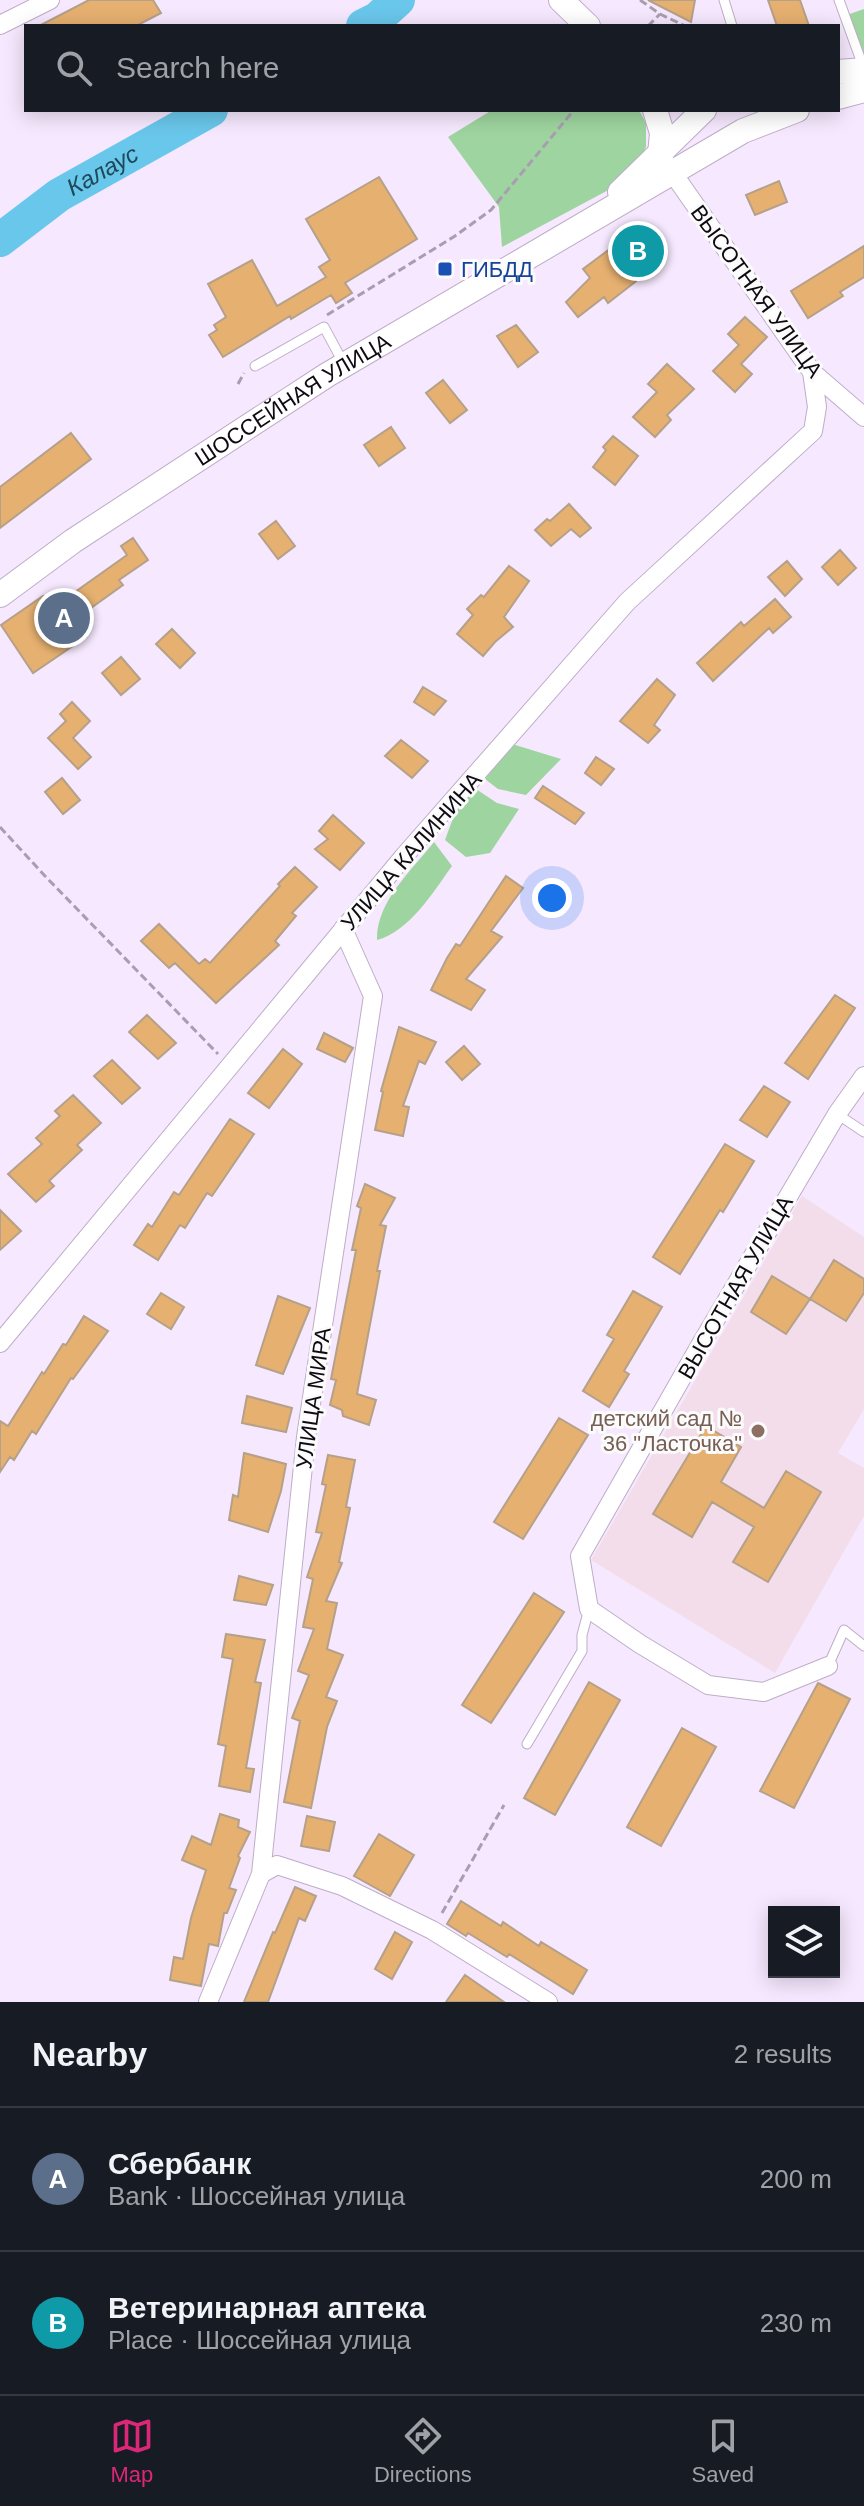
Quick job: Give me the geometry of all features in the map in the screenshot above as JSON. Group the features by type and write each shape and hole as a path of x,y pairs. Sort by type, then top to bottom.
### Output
{"street":[{"path":"0,25 50,0"},
{"path":"561,0 586,24"},
{"path":"579,0 604,24"},
{"path":"840,72 864,69"},
{"path":"840,84 864,82"},
{"path":"840,96 864,90"},
{"path":"656,112 666,164"},
{"path":"666,164 703,112"},
{"path":"593,218 635,195 717,112"},
{"path":"593,218 666,164 792,112"},
{"name":"ВЫСОТНАЯ УЛИЦА","path":"666,164 812,372 864,417"},
{"name":"ШОССЕЙНАЯ УЛИЦА","path":"0,595 73,541 344,364 593,218"},
{"name":"УЛИЦА КАЛИНИНА","path":"0,1343 343,929 627,602 813,431 817,407 812,372"},
{"name":"УЛИЦА МИРА","path":"208,2002 261,1874 306,1437 373,996 343,929"},
{"name":"ВЫСОТНАЯ УЛИЦА","path":"589,1609 580,1556 837,1114 864,1076"},
{"path":"589,1609 708,1685 764,1692 828,1666"},
{"path":"261,1874 277,1865 342,1886 432,1930 548,2002"}],"lane":[{"path":"724,0 731,24"},
{"path":"839,0 864,69"},
{"path":"252,364 324,327 344,364"},
{"path":"837,1114 864,1132"},
{"path":"527,1744 582,1651 582,1635 589,1609"},
{"path":"828,1666 844,1630 864,1646"}],"path":[{"path":"640,0 681,24"},
{"path":"650,24 660,14"},
{"path":"326,315 455,236 491,210 572,112"},
{"path":"238,384 252,364"},
{"path":"0,827 229,1066"},
{"path":"432,1930 504,1805"}],"shaded area":[{"name":"детский сад № 36 \"Ласточка\"","path":"802,1196 864,1237 864,1409 838,1453 864,1468 864,1516 775,1673 591,1560"}],"green space":[{"path":"864,9 864,61 844,16"},
{"path":"489,112 640,112 646,123 646,147 635,168 614,187 502,247 499,207 448,137"},
{"path":"512,744 561,759 526,795 498,789 485,779"},
{"path":"476,789 497,803 519,809 490,853 466,857 445,840 456,810"},
{"path":"434,842 452,866 410,920 389,936 377,940 378,926 389,900"}],"building":[{"path":"89,0 153,0 161,13 140,24 43,24"},
{"path":"648,0 695,0 691,22"},
{"path":"768,0 800,0 808,24 776,24"},
{"path":"379,177 417,239 345,283 352,293 336,303 331,295 223,357 209,335 217,330 214,325 226,317 208,284 252,260 277,306 326,277 319,267 330,260 306,219"},
{"path":"779,181 787,202 755,215 746,195"},
{"path":"638,228 661,258 608,303 604,297 578,317 566,302 590,278 583,269"},
{"path":"864,246 864,277 840,292 843,296 808,318 791,291"},
{"path":"745,317 767,337 741,364 752,374 735,392 713,371 739,345 728,334"},
{"path":"516,325 538,352 518,367 497,336"},
{"path":"667,364 694,389 667,415 671,420 655,437 633,417 657,392 648,384"},
{"path":"443,380 467,410 450,423 426,393"},
{"path":"391,427 405,448 379,466 364,445"},
{"path":"71,433 91,459 0,528 0,487"},
{"path":"613,436 638,456 615,485 593,467 606,450 603,447"},
{"path":"569,504 591,528 580,537 571,529 551,546 535,530"},
{"path":"276,521 295,546 278,559 259,534"},
{"path":"133,538 148,560 119,580 123,585 88,610 75,592 127,555 121,546"},
{"path":"840,550 856,568 838,585 822,567"},
{"path":"787,561 802,579 785,596 768,577"},
{"path":"509,566 529,581 504,617 513,627 483,656 457,634 473,615 467,609 481,595 484,597"},
{"path":"43,596 61,622 70,615 86,637 33,673 1,625"},
{"path":"775,599 791,617 773,633 769,628 713,681 697,663 741,622 744,626"},
{"path":"172,629 195,653 180,668 156,644"},
{"path":"121,657 140,679 121,695 102,673"},
{"path":"657,679 675,695 654,725 660,730 648,743 620,721"},
{"path":"423,687 446,701 434,715 414,702"},
{"path":"72,702 90,721 73,738 91,757 78,769 48,738 66,721 60,714"},
{"path":"401,740 428,761 412,778 385,756"},
{"path":"596,757 614,769 601,785 585,773"},
{"path":"62,778 80,800 63,814 45,792"},
{"path":"543,786 584,813 575,824 535,798"},
{"path":"333,815 364,843 340,870 315,849 328,839 319,831"},
{"path":"295,867 317,887 292,913 296,916 275,941 279,945 216,1003 175,963 169,968 141,941 159,924 199,964 205,959 210,963"},
{"path":"506,876 523,888 491,931 502,937 466,979 485,990 471,1010 431,990 456,944 460,946"},
{"path":"835,995 855,1008 808,1079 785,1063"},
{"path":"147,1015 176,1043 158,1059 129,1032"},
{"path":"399,1027 436,1042 425,1064 419,1061 403,1106 409,1107 403,1136 375,1130 381,1091"},
{"path":"324,1033 353,1048 345,1062 317,1049"},
{"path":"464,1046 480,1064 462,1080 446,1062"},
{"path":"283,1049 302,1064 269,1108 248,1093"},
{"path":"112,1060 140,1088 122,1104 94,1076"},
{"path":"764,1086 790,1102 767,1137 740,1120"},
{"path":"73,1095 101,1123 77,1145 82,1150 49,1181 54,1186 36,1202 8,1174 42,1144 36,1138 60,1116 55,1111"},
{"path":"230,1119 254,1134 212,1196 207,1193 185,1228 180,1225 158,1260 134,1245 148,1224 152,1227 174,1192 179,1195"},
{"path":"725,1144 754,1161 680,1274 653,1257"},
{"path":"365,1184 395,1198 380,1225 386,1226 377,1271 380,1271 357,1394 376,1400 369,1425 343,1416 342,1410 330,1405 336,1380 331,1379 356,1250 352,1250 361,1208 357,1206"},
{"path":"0,1210 21,1231 0,1250"},
{"path":"834,1260 864,1279 864,1293 846,1321 810,1299"},
{"path":"772,1276 810,1299 786,1334 751,1312"},
{"path":"633,1291 662,1307 624,1371 629,1374 609,1407 583,1391 614,1339 607,1335"},
{"path":"161,1293 184,1307 171,1329 147,1314"},
{"path":"278,1296 310,1308 283,1374 256,1365"},
{"path":"84,1316 108,1331 71,1378 36,1434 32,1431 14,1460 10,1457 0,1472 0,1421 8,1426 42,1372 44,1374 63,1344 66,1345"},
{"path":"247,1396 292,1408 286,1432 242,1423"},
{"path":"559,1418 588,1435 523,1539 494,1522"},
{"path":"706,1426 741,1447 721,1482 764,1508 786,1471 821,1492 768,1582 733,1562 754,1527 712,1502 692,1537 653,1514"},
{"path":"244,1453 286,1464 268,1532 229,1520 233,1495 238,1497"},
{"path":"328,1455 355,1460 346,1507 350,1508 339,1562 342,1563 326,1601 337,1603 327,1649 343,1655 326,1697 337,1701 327,1727 311,1808 284,1802 300,1721 292,1718 309,1675 298,1671 314,1629 303,1627 313,1579 307,1577 322,1533 316,1532 326,1485 322,1484"},
{"path":"239,1576 273,1585 266,1605 234,1600"},
{"path":"534,1593 564,1612 491,1723 462,1705"},
{"path":"226,1634 265,1640 255,1682 261,1683 246,1768 254,1769 250,1792 219,1786 226,1746 218,1744 233,1659 222,1657"},
{"path":"589,1682 620,1700 555,1815 524,1798"},
{"path":"818,1683 850,1699 794,1808 760,1791"},
{"path":"682,1728 716,1747 661,1846 627,1827"},
{"path":"220,1814 239,1820 238,1827 250,1832 238,1856 240,1858 229,1888 236,1890 227,1913 224,1913 218,1946 209,1944 201,1986 170,1980 174,1957 183,1959 191,1918 206,1870 182,1860 192,1836 211,1845"},
{"path":"307,1816 335,1822 329,1851 301,1846"},
{"path":"379,1834 414,1855 390,1896 354,1876"},
{"path":"295,1887 316,1896 305,1921 299,1918 268,2002 244,2002 273,1932"},
{"path":"461,1901 501,1926 503,1922 539,1946 541,1942 587,1970 573,1994 509,1954 507,1957 447,1924"},
{"path":"395,1932 412,1942 392,1979 375,1969"},
{"path":"465,1975 504,2002 446,2002"}],"waterway":[{"name":"Калаус","path":"367,24 398,0"},
{"name":"Калаус","path":"0,240 59,195 207,112"}],"place":[{"name":"Ветеринарная аптека","path":"638,251"},
{"name":"ГИБДД","path":"445,269"},
{"name":"Сбербанк","path":"64,618"},
{"name":"детский сад № 36 \"Ласточка\"","path":"758,1431"}]}
